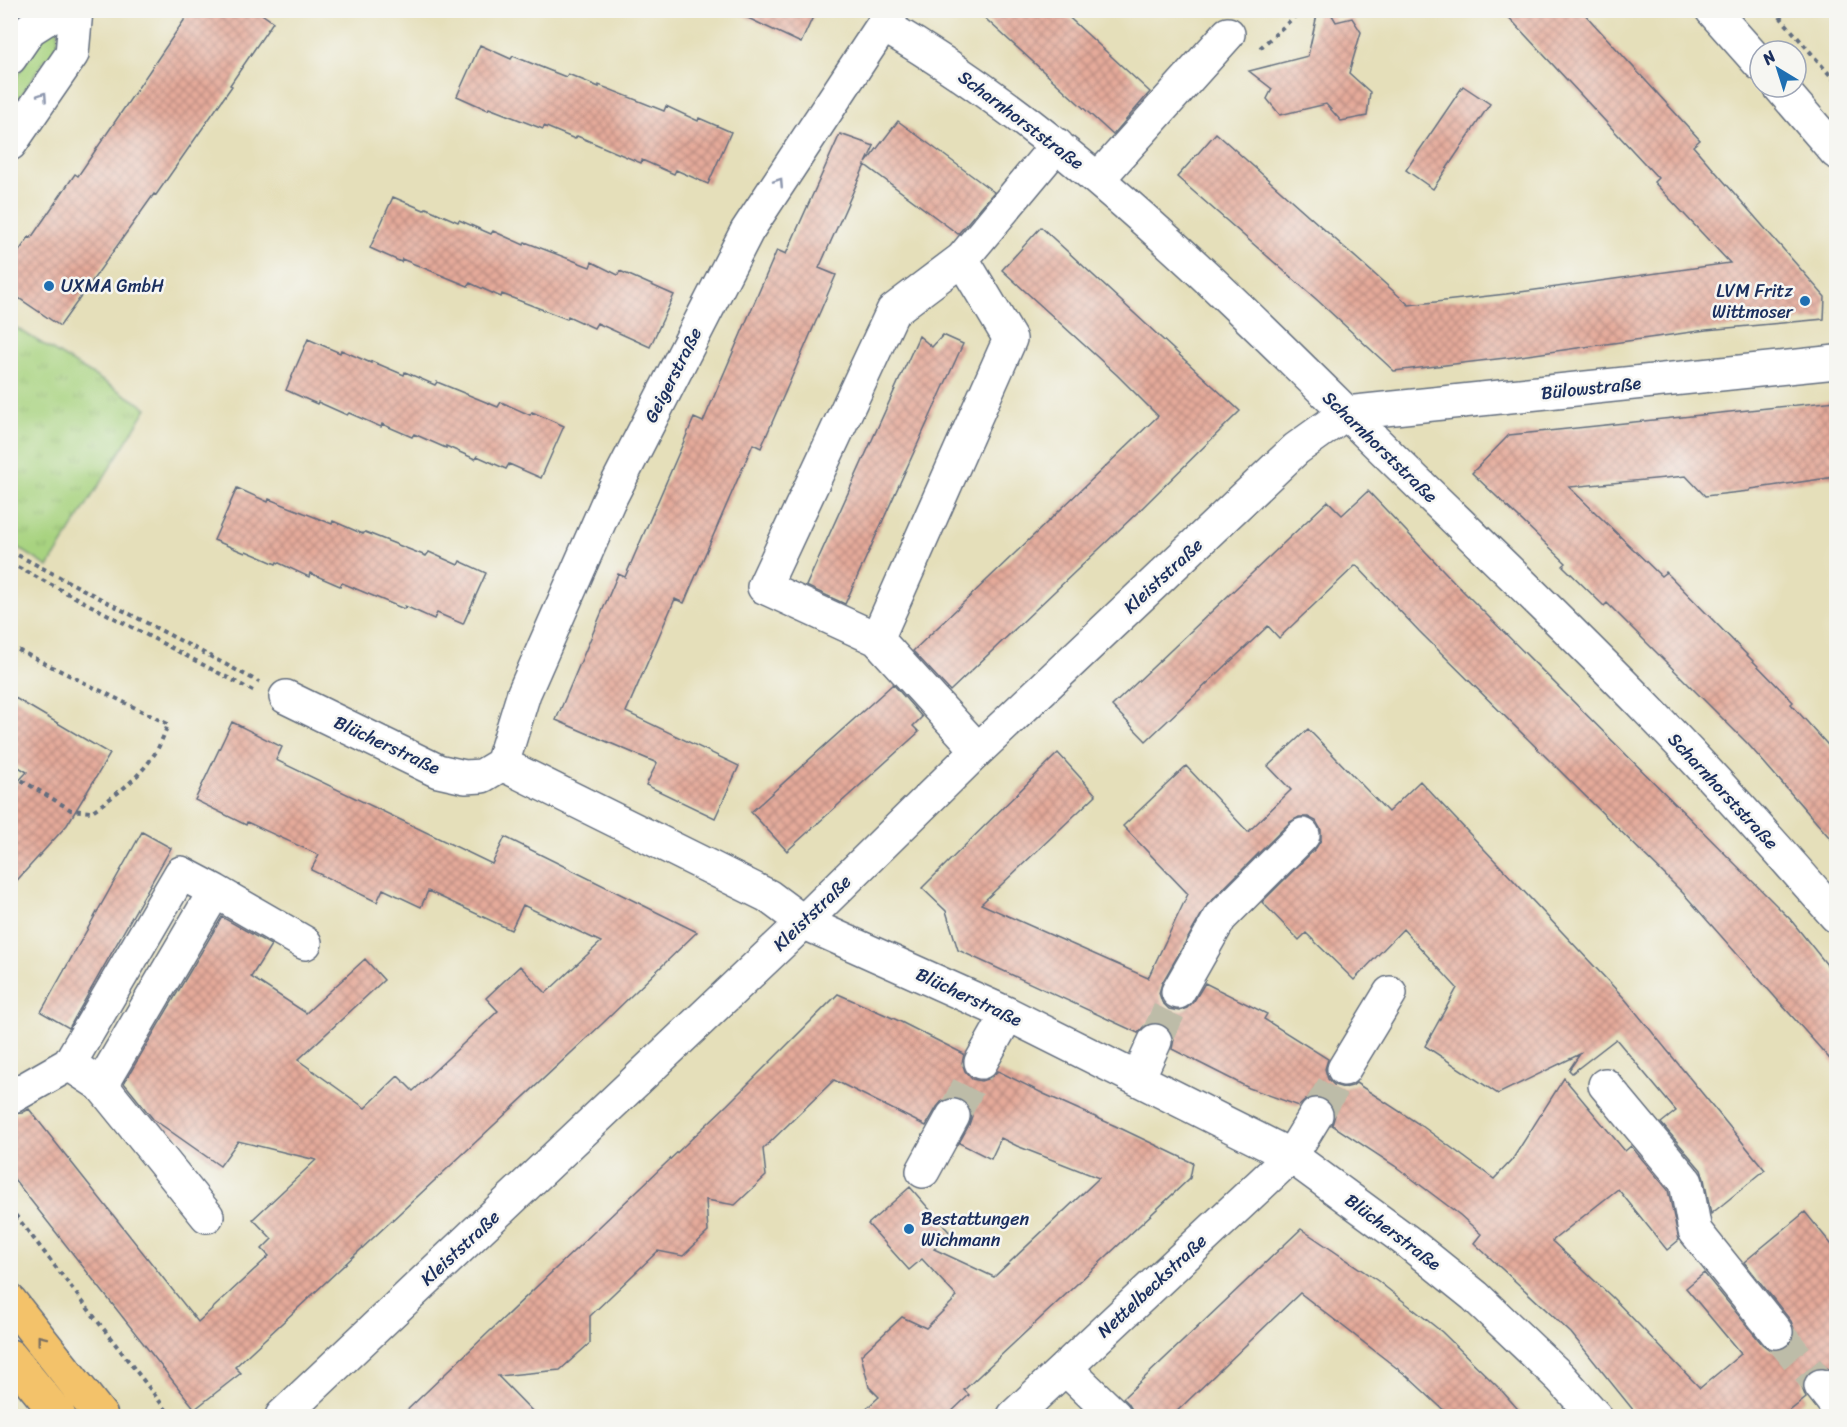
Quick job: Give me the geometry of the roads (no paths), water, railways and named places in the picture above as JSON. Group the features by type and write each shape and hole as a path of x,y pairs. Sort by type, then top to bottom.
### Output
{"main road":[{"path":"10,1301 101,1416"},
{"path":"10,1356 59,1416"}],"street":[{"path":"10,58 30,29 60,10"},
{"path":"10,144 72,54 76,10"},
{"path":"1712,10 1748,50"},
{"name":"Scharnhorststraße","path":"888,18 931,53 1057,145 1214,283 1651,712 1836,916"},
{"name":"Geigerstraße","path":"501,764 524,693 608,502 747,231 888,18"},
{"path":"1098,179 1228,34"},
{"path":"1790,99 1836,152"},
{"path":"978,750 877,639 765,587 893,311 962,259 1057,145"},
{"path":"877,639 1010,339 962,259"},
{"name":"Bülowstraße","path":"1346,413 1836,362"},
{"name":"Kleiststraße","path":"282,1416 803,922 978,750 1296,449 1346,413"},
{"name":"Blücherstraße","path":"286,697 438,771 465,777 482,776 501,764 768,896 803,922 1008,1014 1291,1156 1408,1242 1475,1296 1561,1378 1595,1416"},
{"path":"1178,992 1220,918 1303,835"},
{"path":"13,1096 69,1064 181,873 305,943"},
{"path":"101,1085 216,891"},
{"path":"1344,1069 1390,993"},
{"path":"981,1062 1008,1014"},
{"path":"1138,1078 1155,1041"},
{"path":"69,1064 101,1085 207,1216"},
{"path":"1605,1085 1686,1182 1695,1231 1776,1332"},
{"name":"Nettelbeckstraße","path":"1014,1416 1291,1156 1316,1115"},
{"path":"923,1171 953,1116"},
{"path":"1065,1368 1115,1416"}],"tunnel":[{"path":"1155,1041 1178,992"},
{"path":"953,1116 981,1062"},
{"path":"1316,1115 1344,1069"},
{"path":"1776,1332 1821,1386"}],"place":[{"name":"UXMA GmbH","path":"49,286"},
{"name":"LVM Fritz Wittmoser","path":"1805,301"},
{"name":"Bestattungen Wichmann","path":"909,1229"}]}
